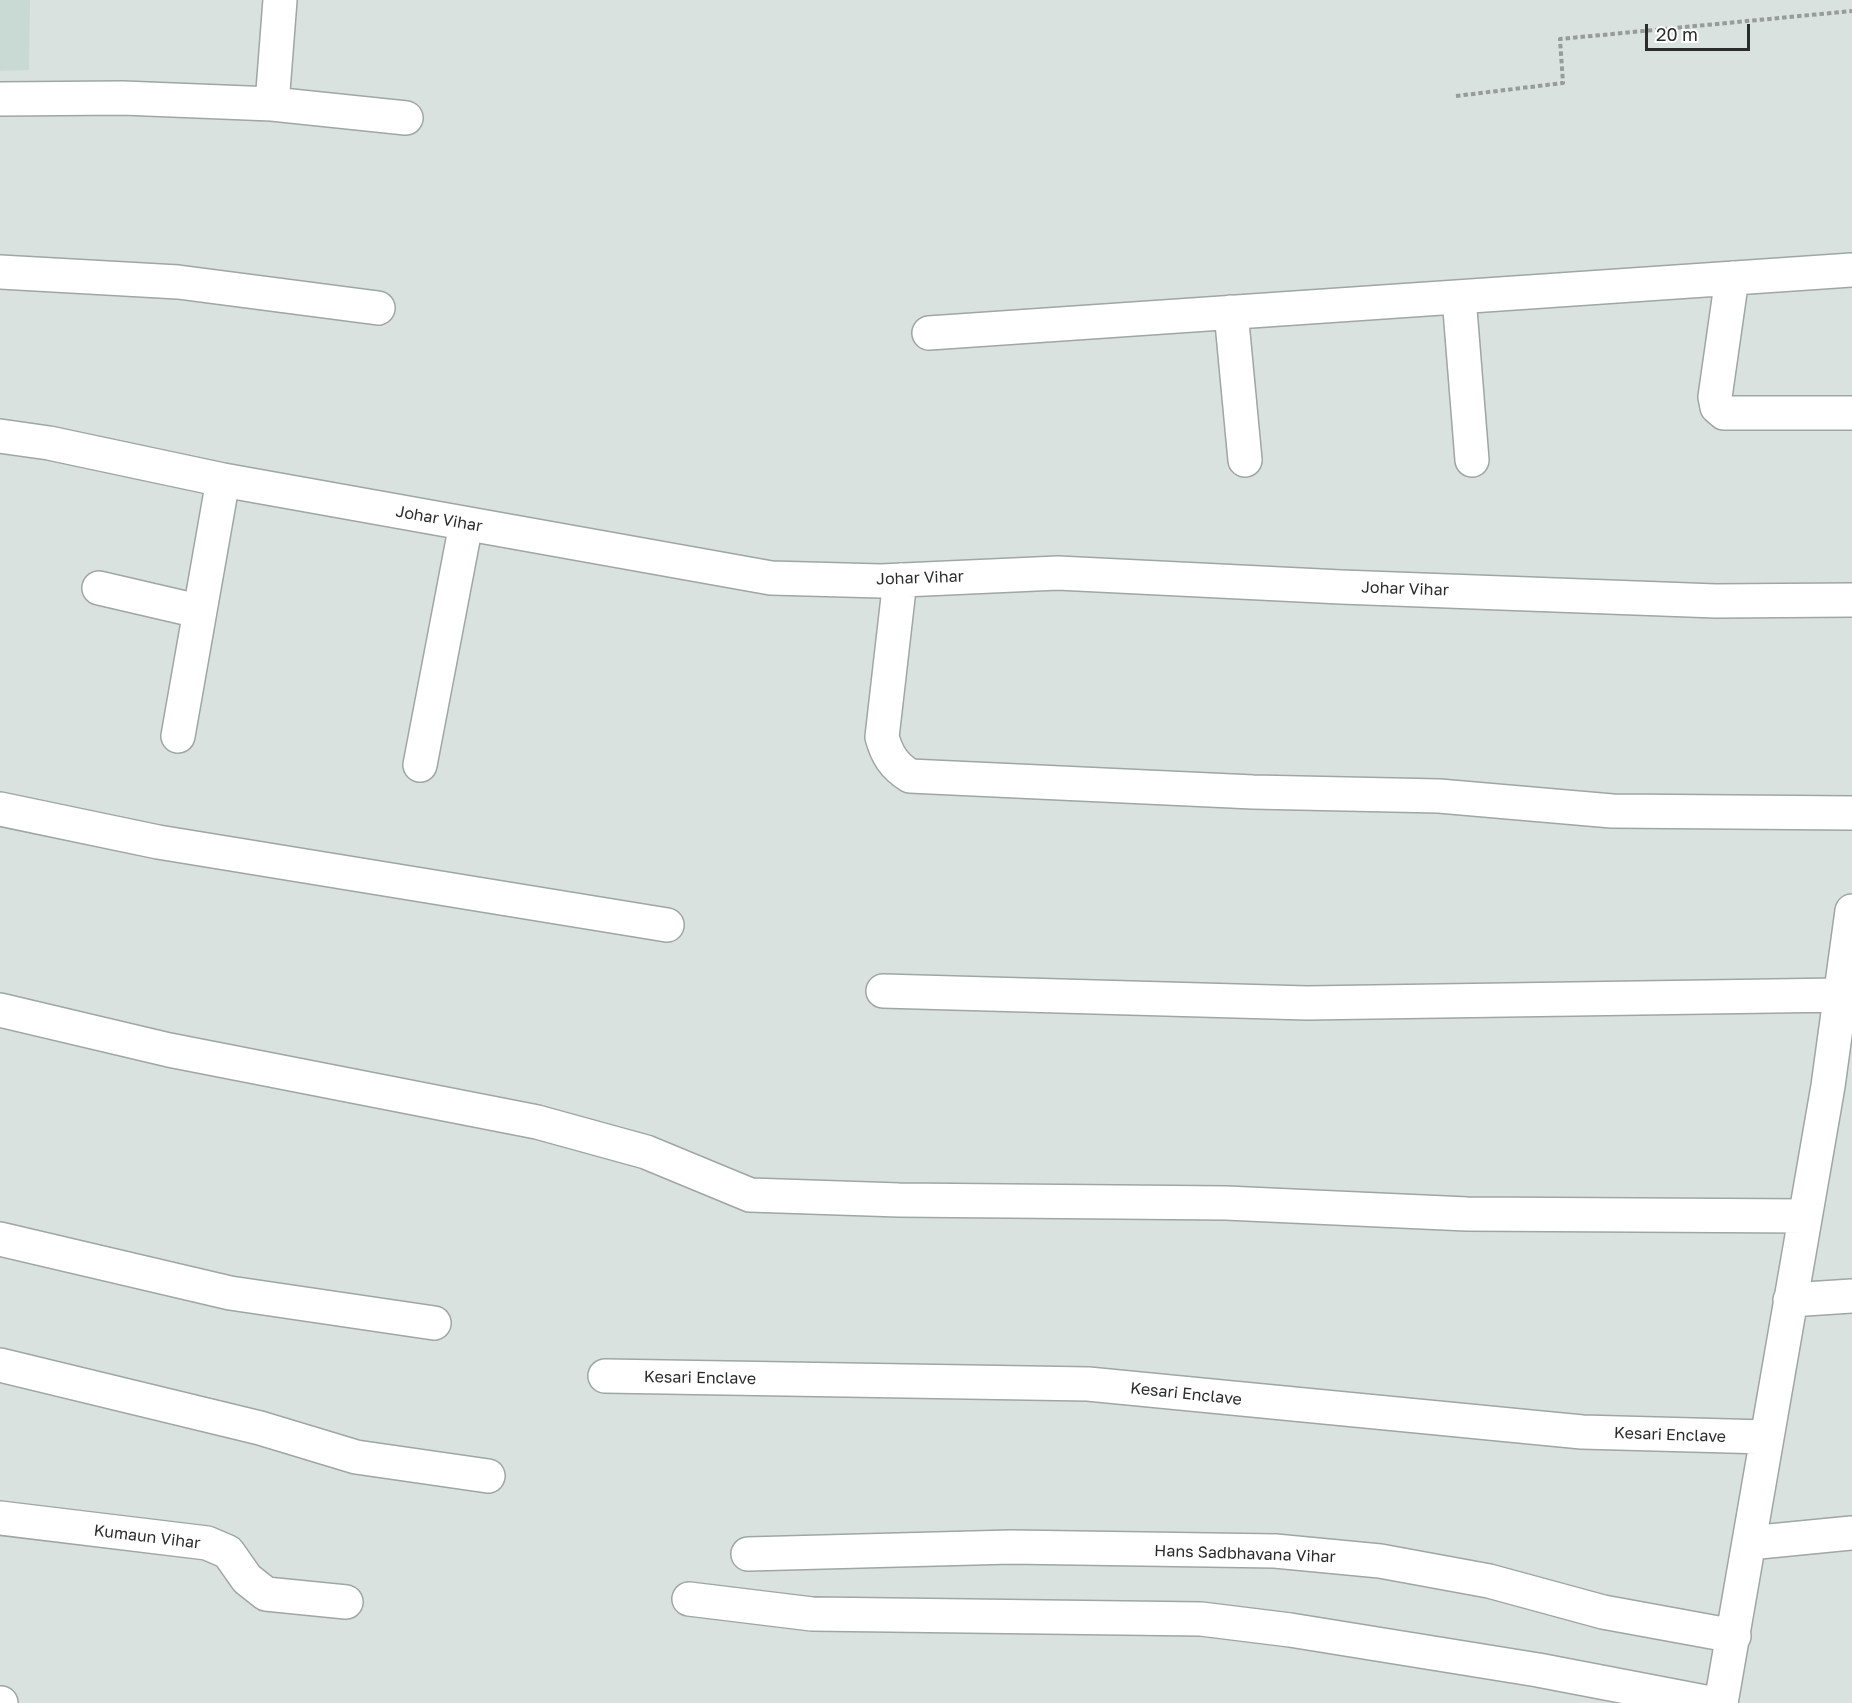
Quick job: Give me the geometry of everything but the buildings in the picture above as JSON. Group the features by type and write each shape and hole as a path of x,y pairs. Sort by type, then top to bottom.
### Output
{"street":[{"path":"272,104 280,0"},
{"path":"0,99 123,98 272,104 406,118"},
{"path":"929,333 1852,270"},
{"path":"0,272 178,282 378,308"},
{"path":"1732,278 1715,397 1717,407 1724,413 1852,413"},
{"path":"1459,297 1472,460"},
{"path":"1231,312 1245,460"},
{"name":"Johar Vihar","path":"0,436 49,443 223,480 771,578 900,580 1058,573 1341,587 1716,601 1852,600"},
{"path":"178,736 198,611 223,480"},
{"path":"420,765 466,524"},
{"path":"900,580 882,736 886,750 897,768 910,776 1253,792 1439,796 1612,811 1852,813"},
{"path":"99,588 198,611"},
{"path":"0,809 158,842 667,925"},
{"path":"1721,1703 1805,1216 1840,1085 1839,996 1852,911"},
{"path":"884,992 1307,1003 1839,996"},
{"path":"0,1010 169,1050 537,1122 646,1152 750,1194 899,1200 1226,1203 1467,1214 1805,1216"},
{"path":"0,1239 230,1293 434,1323"},
{"path":"1790,1300 1852,1296"},
{"path":"0,1365 260,1428 356,1456 488,1476"},
{"name":"Kesari Enclave","path":"605,1376 1088,1384 1582,1432 1766,1437"},
{"name":"Kumaun Vihar","path":"0,1518 207,1543 228,1552 247,1579 266,1594 346,1602"},
{"path":"1749,1543 1852,1533"},
{"name":"Hans Sadbhavana Vihar","path":"748,1554 1011,1547 1275,1551 1380,1561 1489,1581 1602,1612 1734,1636"},
{"path":"689,1599 812,1614 1201,1619 1290,1630 1538,1670 1710,1703"}],"path":[{"path":"1456,96 1563,83 1560,39 1852,11"}],"shaded area":[{"path":"0,0 30,0 29,70 0,71"}]}
